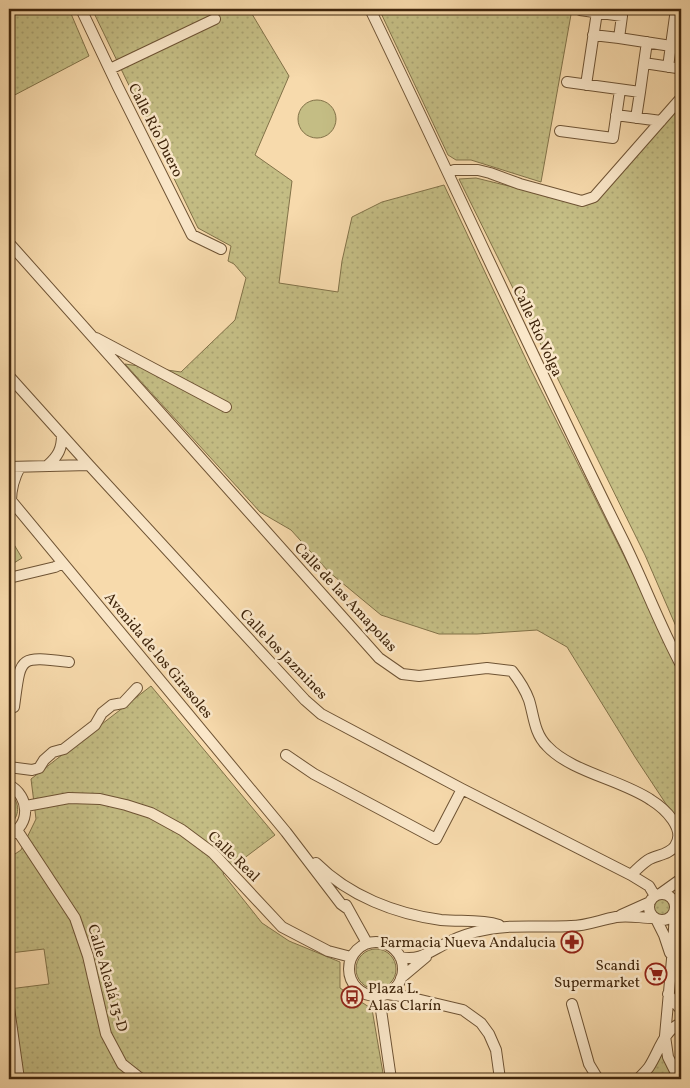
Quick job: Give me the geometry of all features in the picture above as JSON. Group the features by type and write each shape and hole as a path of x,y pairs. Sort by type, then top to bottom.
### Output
{"street":[{"name":"Calle Río Duero","path":"81,9 192,235 221,250"},
{"name":"Calle Río Volga","path":"370,9 449,173 554,402 641,576 664,634 681,665"},
{"path":"580,10 623,12 619,38"},
{"path":"586,85 597,12"},
{"path":"644,63 673,67 671,46 678,14"},
{"path":"110,69 215,19"},
{"path":"593,35 671,46"},
{"path":"636,118 647,42"},
{"path":"567,82 640,92"},
{"path":"560,131 613,138 620,90"},
{"path":"449,173 454,170 478,170 520,184 582,200 594,197 681,98"},
{"path":"616,115 661,121"},
{"name":"Calle de las Amapolas","path":"9,243 379,658 402,674 419,676 487,668 512,671 523,686 530,703 534,725 546,745 562,758 651,799 667,813 675,824 678,835 675,846 668,852 649,860 631,875"},
{"path":"89,334 226,407"},
{"name":"Calle los Jazmines","path":"9,376 88,465 305,700 321,714 462,789 631,875 649,886 655,897"},
{"path":"48,466 56,458 62,446 62,435"},
{"path":"10,499 13,472 48,466 88,465"},
{"name":"Avenida de los Girasoles","path":"10,499 286,832 341,904 348,909"},
{"path":"9,578 55,567 63,563"},
{"path":"14,707 13,678 26,661 35,658 69,662"},
{"path":"9,767 32,770 39,768 44,760 53,752 64,749 95,725 102,713 112,705 123,703 137,688"},
{"path":"286,755 314,774 436,839 462,789"},
{"path":"9,786 15,788 22,796 26,806 22,823 13,832"},
{"name":"Calle Real","path":"26,806 69,798 100,799 151,813 182,830 213,853 282,927 328,951 351,957"},
{"name":"Calle Alcalá 13-D","path":"13,832 75,918 88,956 106,1034 122,1064 141,1079"},
{"name":"Avenida de los Girasoles","path":"286,832 332,878 369,900 415,916 443,920 489,922 501,926"},
{"name":"Avenida de los Girasoles","path":"332,878 367,943"},
{"path":"616,917 655,897 681,880"},
{"path":"666,1079 679,1078 668,1057 665,1036 675,908 671,898 664,894 655,897 649,910 664,935 671,957"},
{"path":"400,957 415,959 458,937 501,926 577,926 616,917 636,916 668,919 681,895"},
{"path":"408,997 401,979 402,964 396,951 383,943 367,943 361,946 351,957 349,965 351,981 363,993 371,996 408,997 463,1010 481,1023 489,1034 496,1050 500,1079"},
{"path":"383,995 393,990 401,979 424,960 428,954"},
{"path":"668,994 681,1010"},
{"path":"383,995 391,1079"},
{"path":"572,1004 589,1064 598,1079"},
{"path":"9,1008 19,1079"},
{"path":"638,1079 648,1067 665,1036 681,1023"}],"shaded area":[{"path":"9,9 69,9 89,56 9,98"},
{"path":"92,9 249,9 289,76 255,155 292,181 279,283 338,292 342,261 352,217 382,202 444,185 531,370 681,670 681,834 668,807 567,647 537,630 477,634 439,634 381,615 329,572 291,530 260,512 125,364 181,372 235,320 246,278 234,264 228,261 231,246 198,228"},
{"path":"379,9 572,9 541,182 471,160 456,160 448,155"},
{"path":"317,100 324,101 330,106 335,112 335,126 330,132 324,137 317,138 310,137 304,132 299,126 298,119 299,112 304,106 310,101"},
{"path":"681,106 681,638 645,555 459,179 476,178 586,205 596,202"},
{"path":"9,536 22,558 9,566"},
{"path":"151,686 275,835 223,874 262,923 289,941 340,962 340,988 372,1009 384,1079 9,1079 9,989 49,984 44,949 10,953 9,947 9,858 21,850 36,819 31,779"},
{"path":"9,793 16,801 18,809 13,822 9,825"},
{"path":"662,898 668,901 671,907 668,913 662,916 656,913 653,907 656,901"},
{"path":"380,949 387,952 393,958 396,969 395,977 387,986 380,989 372,989 365,986 357,977 356,965 359,958 368,950"},
{"path":"664,1047 671,1072 668,1076 643,1079"}],"place":[{"name":"Farmacia Nueva Andalucia","path":"572,942"},
{"name":"Scandi Supermarket","path":"656,974"},
{"name":"Plaza L. Alas Clarín","path":"352,997"}]}
